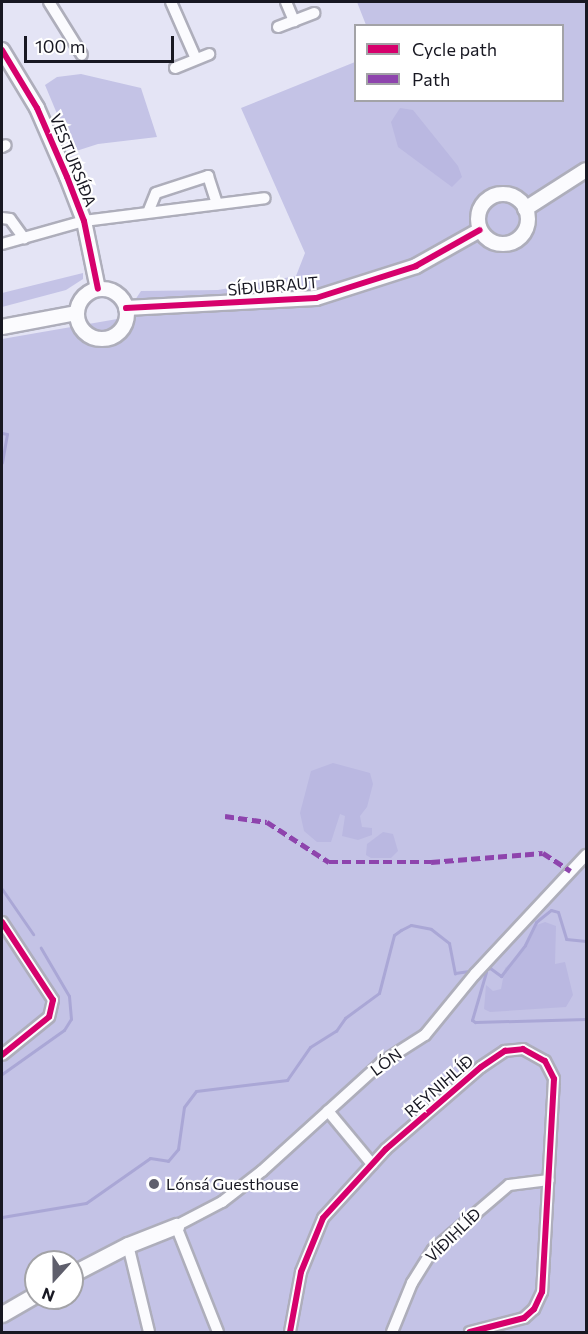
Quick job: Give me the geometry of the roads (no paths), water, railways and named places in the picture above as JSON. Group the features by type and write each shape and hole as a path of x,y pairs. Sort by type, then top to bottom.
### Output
{"main road":[{"path":"84,1268 128,1245 176,1226"},
{"path":"2,1314 24,1301"}],"street":[{"path":"49,2 82,55"},
{"path":"171,2 196,59"},
{"path":"286,2 294,21"},
{"path":"278,27 314,13"},
{"name":"VESTURSÍÐA","path":"2,50 46,128 84,221 98,289"},
{"path":"175,68 209,54"},
{"path":"525,209 586,170"},
{"path":"149,210 156,194 208,176 217,203"},
{"path":"511,195 525,209 525,230 513,243 496,244 480,230 478,211 493,196 511,195"},
{"path":"2,244 84,221 149,210 265,198"},
{"path":"2,218 10,219 24,238"},
{"name":"SÍÐUBRAUT","path":"126,308 316,298 416,266 480,230"},
{"path":"98,289 115,292 126,308 121,330 100,339 80,328 76,313 84,296 98,289"},
{"path":"2,327 76,313"},
{"name":"LÓN","path":"176,1226 222,1202 381,1063 425,1035 479,970 586,855"},
{"path":"2,922 53,1000 49,1017 2,1055"},
{"name":"REYNIHLÍÐ","path":"290,1332 302,1272 316,1230 372,1164 481,1067 505,1051 523,1049 541,1057 554,1079 542,1287 537,1303 516,1322 470,1332"},
{"path":"328,1111 372,1164"},
{"name":"VÍÐIHLÍÐ","path":"392,1332 412,1283 433,1250 509,1185 549,1180"},
{"path":"176,1226 218,1332"},
{"path":"128,1245 149,1332"}],"waterway":[{"path":"2,433 7,434 2,463"},
{"path":"2,889 33,934"},
{"path":"482,971 490,968 501,976 525,945 536,922 551,910 558,912 566,939 586,941"},
{"path":"2,1217 86,1203 150,1158 168,1161 178,1149 184,1107 196,1091 287,1080 310,1047 336,1031 345,1018 379,993 394,935 401,930 411,925 431,929 449,943 455,973 476,970"},
{"path":"2,1074 64,1030 71,1019 69,996 41,948"},
{"path":"486,972 472,1020 475,1022 586,1019"}],"place":[{"name":"Lónsá Guesthouse","path":"154,1184"}]}
